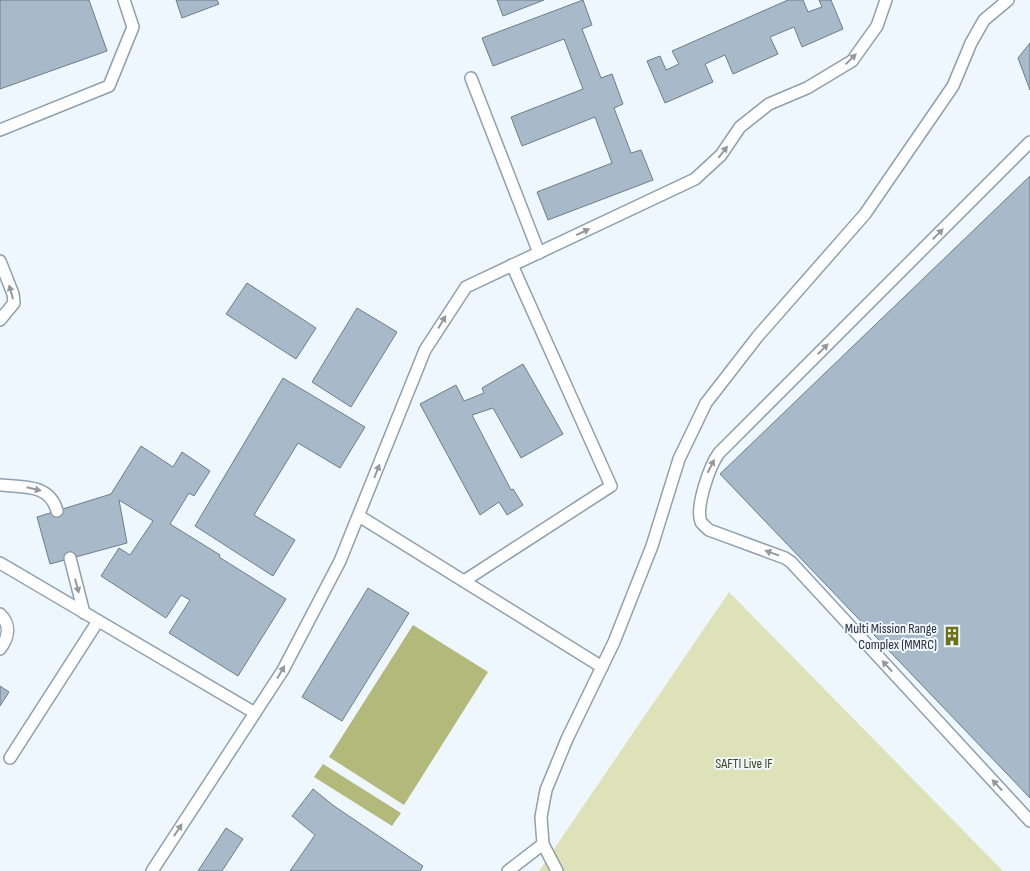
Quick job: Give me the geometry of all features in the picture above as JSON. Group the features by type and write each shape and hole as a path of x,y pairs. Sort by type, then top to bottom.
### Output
{"lane":[{"path":"0,130 109,86 133,27 124,0"},
{"path":"152,871 288,662 340,562 425,350 444,318 466,287 694,179 721,155 740,127 768,104 807,88 852,61 877,26 886,0"},
{"path":"557,871 543,844 541,817 546,790 567,739 602,666 652,546 679,459 706,404 758,336 865,214 953,86 971,44 984,20 1008,0"},
{"path":"472,78 539,253"},
{"path":"1030,142 719,453 707,475 700,520 703,525 716,533 785,558 791,562 1030,821"},
{"path":"0,261 13,294 14,303 0,320"},
{"path":"464,581 611,486 512,266"},
{"path":"0,484 36,488 48,493 55,502 57,511"},
{"path":"358,516 602,666"},
{"path":"70,558 84,613"},
{"path":"0,564 255,713"},
{"path":"0,614 7,622 9,632 6,641 0,649"},
{"path":"10,758 98,621"},
{"path":"508,871 543,844"}],"green space":[{"name":"SAFTI Live IF","path":"729,592 1003,871 539,871"}],"shaded area":[{"path":"413,625 488,672 404,805 329,757"},
{"path":"323,764 401,813 392,826 314,777"}],"building":[{"path":"0,0 89,0 107,51 0,89"},
{"path":"176,0 217,0 219,4 182,18"},
{"path":"497,0 544,0 503,16"},
{"path":"583,0 592,25 582,29 601,78 612,74 623,104 614,108 631,153 641,150 653,180 548,220 537,192 612,163 595,117 522,146 511,117 583,89 564,39 493,66 482,38"},
{"path":"788,0 803,0 808,12 822,7 819,0 831,0 843,29 802,47 794,27 770,37 778,54 733,74 725,55 705,64 713,82 665,103 647,61 660,56 666,70 679,64 672,51"},
{"path":"1030,43 1030,90 1018,58"},
{"name":"Multi Mission Range Complex (MMRC)","path":"1030,176 1030,798 720,474"},
{"path":"247,283 316,328 296,359 226,314"},
{"path":"357,308 397,332 351,407 312,382"},
{"path":"523,364 563,434 521,458 493,408 472,415 511,490 513,489 523,505 507,515 499,502 480,515 420,404 456,385 464,401 484,393 482,388"},
{"path":"283,378 365,427 340,468 298,443 254,515 295,540 273,576 195,526"},
{"path":"141,446 173,467 182,452 210,471 194,496 189,493 170,524 286,599 238,676 169,633 190,600 181,595 166,618 101,576 119,548 130,555 153,521 119,500 127,543 50,564 37,517 111,494"},
{"path":"368,588 409,613 342,721 302,697"},
{"path":"0,686 9,692 0,706"},
{"path":"313,789 334,806 423,866 420,871 290,871 315,835 292,816"},
{"path":"226,828 243,839 222,871 198,871"}],"place":[{"name":"Multi Mission Range Complex (MMRC)","path":"952,636"}]}
